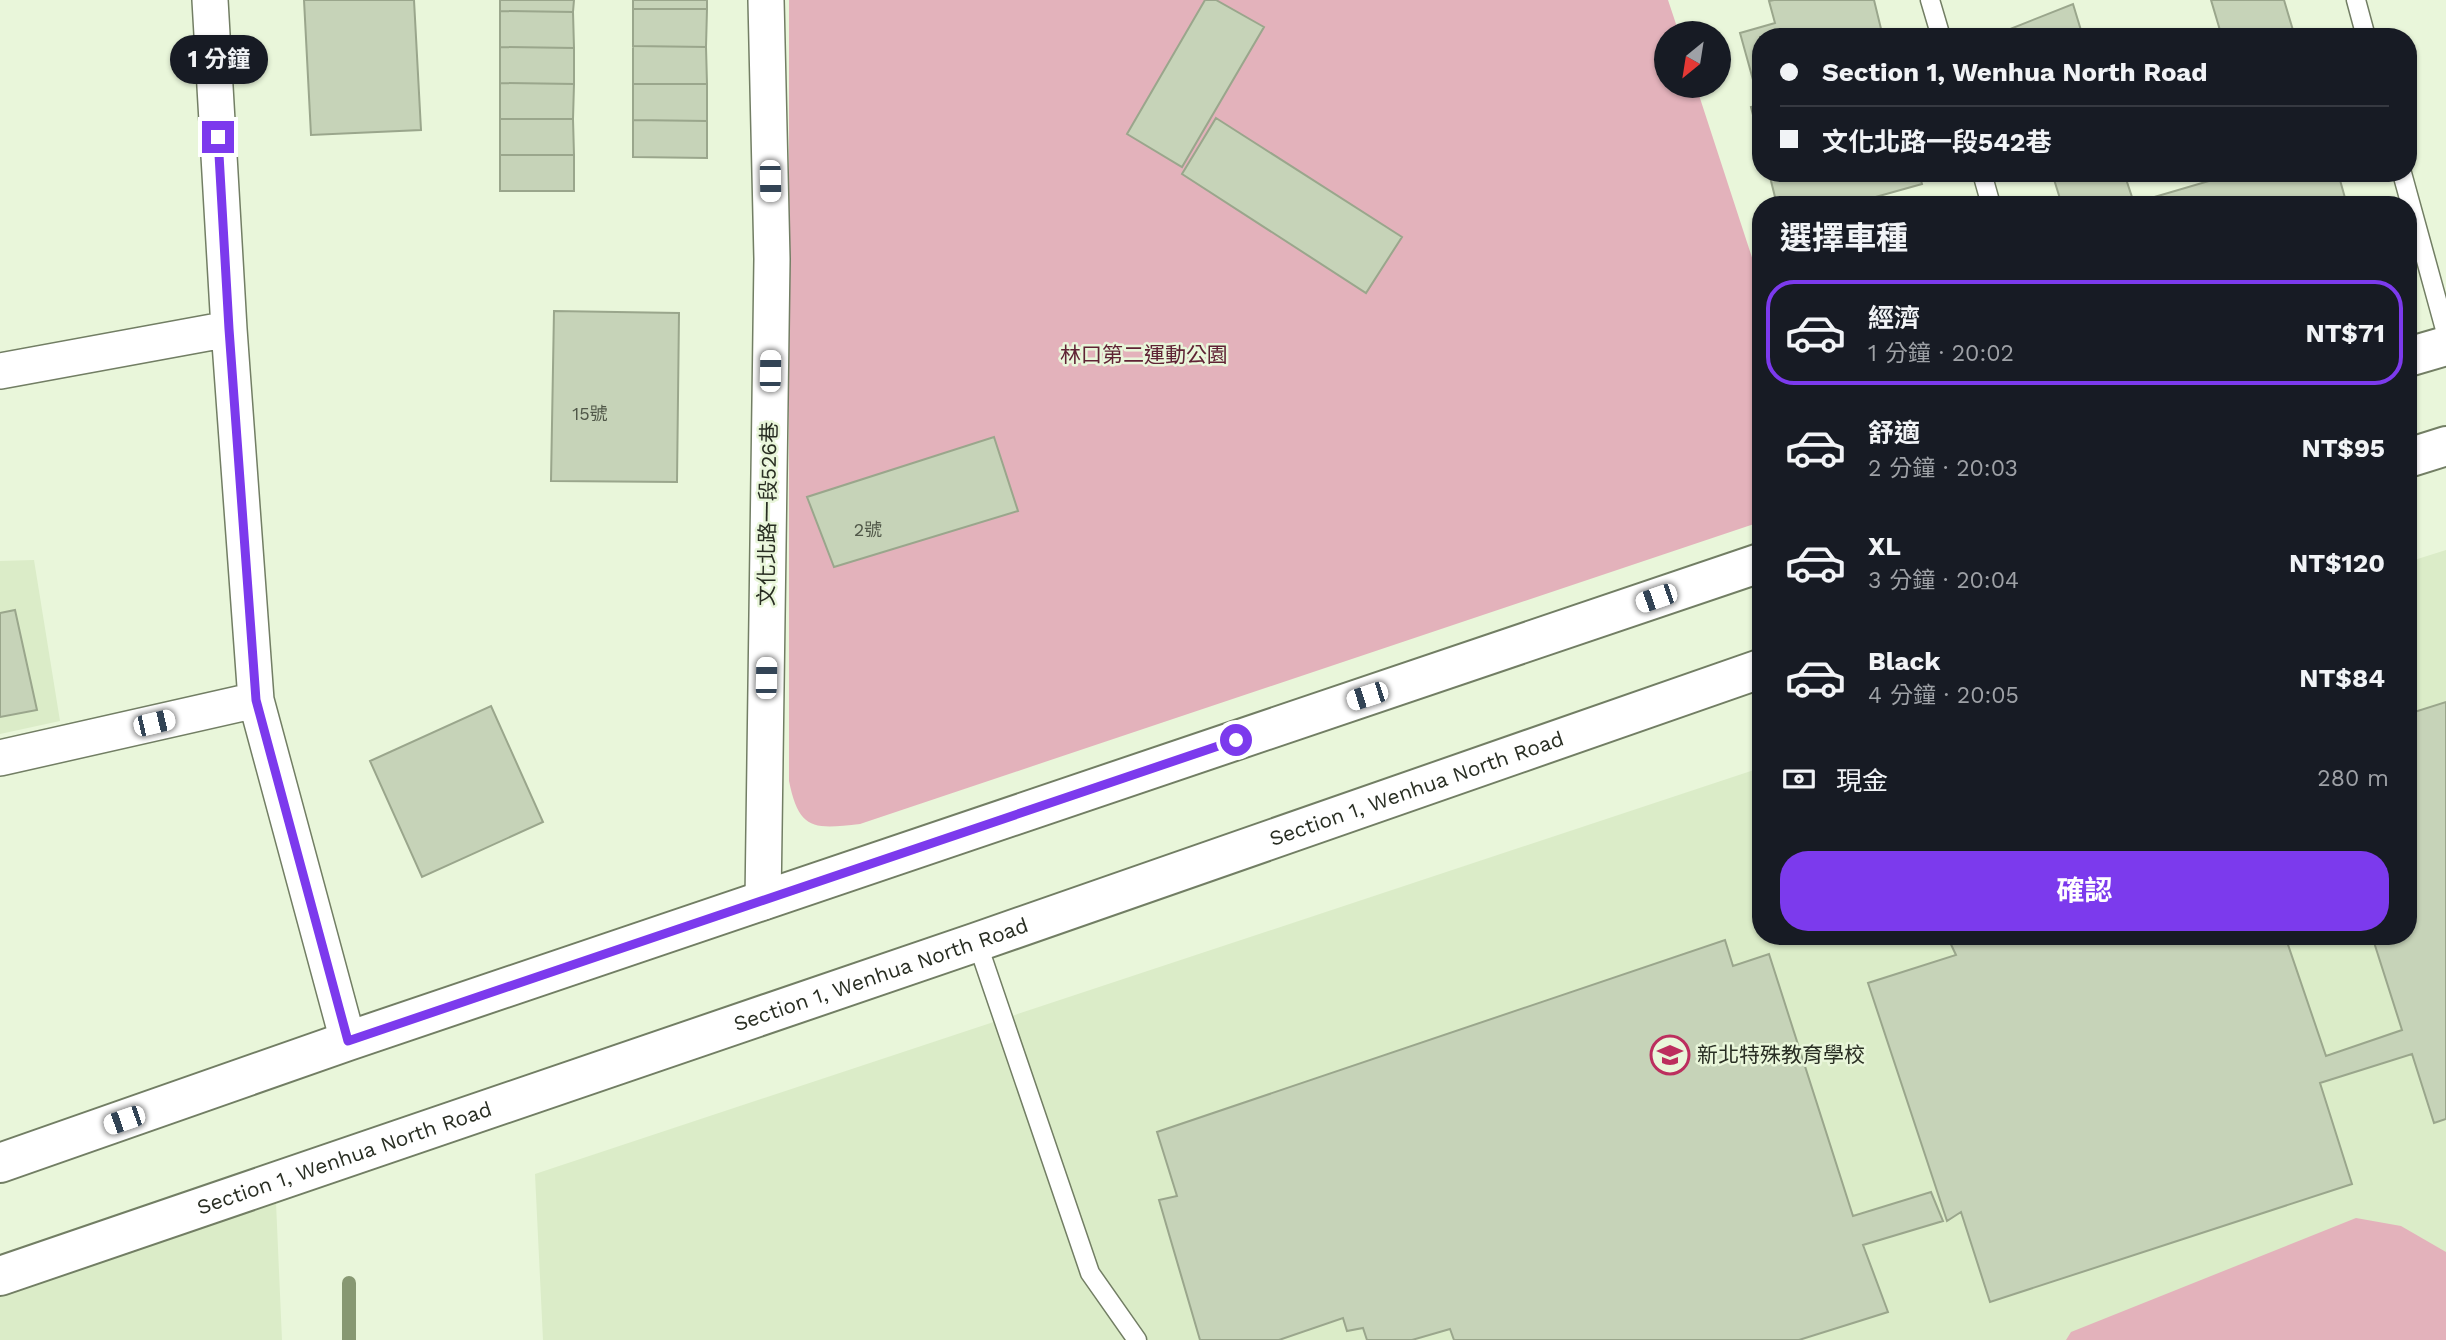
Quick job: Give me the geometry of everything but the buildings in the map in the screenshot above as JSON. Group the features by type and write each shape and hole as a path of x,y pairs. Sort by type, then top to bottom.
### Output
{"main road":[{"path":"2417,354 2446,346"},
{"path":"2417,455 2446,446"},
{"path":"0,1163 348,1041 1752,566"},
{"name":"Section 1, Wenhua North Road","path":"0,1276 977,942 1752,672"}],"street":[{"path":"210,0 229,329 256,700 348,1041"},
{"name":"文化北路一段526巷","path":"763,902 772,259 766,0"},
{"path":"0,371 229,329"},
{"path":"0,758 256,700"}],"lane":[{"path":"1930,0 1938,28"},
{"path":"2356,0 2364,28"},
{"path":"2417,228 2446,333"},
{"path":"977,942 1090,1273 1138,1340"}],"shaded area":[{"name":"新北特殊教育學校","path":"2446,550 2446,1340 543,1340 535,1174 1752,771 1752,945 2417,945 2417,559"},
{"path":"34,560 60,721 0,734 0,561"},
{"path":"275,1179 282,1340 0,1340 0,1282"}],"green space":[{"name":"林口第二運動公園","path":"789,0 1668,0 1675,21 1654,21 1654,98 1700,98 1752,258 1752,525 860,824 820,826 811,823 798,810 789,781"},
{"path":"2356,1218 2401,1226 2446,1252 2446,1340 2066,1340 2071,1332"}],"waterway":[{"path":"349,1283 349,1340"}],"place":[{"name":"新北特殊教育學校","path":"1670,1055"}],"route":[{"path":"218,137 256,700 348,1041 1236,740"}]}
